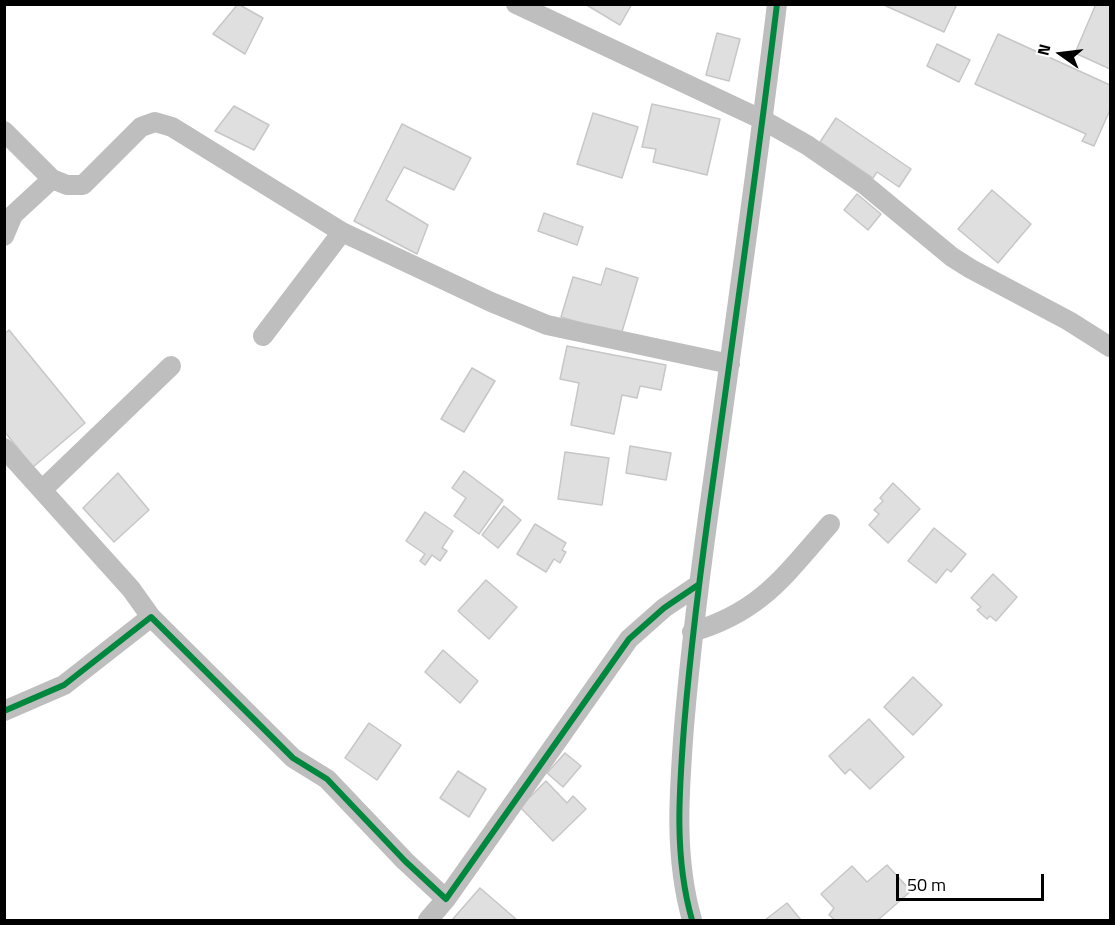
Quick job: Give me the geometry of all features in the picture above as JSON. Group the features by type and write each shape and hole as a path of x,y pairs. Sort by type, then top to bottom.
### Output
{"street":[{"path":"516,4 763,120 807,145 844,170 952,257 1053,312 1110,347"},
{"path":"692,921 682,879 679,832 680,787 692,632 777,4"},
{"path":"4,131 52,179 66,185 83,185 141,128 155,122 172,127 342,232 491,302 547,325 730,364"},
{"path":"4,236 13,215 52,179"},
{"path":"262,336 342,232"},
{"path":"42,490 171,366"},
{"path":"4,448 131,589 152,617 293,758 327,778 405,861 446,899"},
{"path":"692,632 725,621 752,606 779,583 830,525"},
{"path":"428,921 446,899 629,639 664,608 698,585"},
{"path":"4,711 64,685 152,617"}],"building":[{"path":"238,4 263,18 245,54 213,34"},
{"path":"585,4 632,4 620,25"},
{"path":"887,4 957,4 944,32 886,6"},
{"path":"1096,4 1110,5 1110,69 1075,53"},
{"path":"717,33 740,39 729,81 706,75"},
{"path":"998,34 1110,85 1110,110 1094,146 1082,141 1086,134 975,84"},
{"path":"937,44 970,60 959,82 927,66"},
{"path":"652,104 720,119 707,175 653,162 656,149 642,147"},
{"path":"234,106 269,125 254,150 215,131"},
{"path":"593,113 638,127 622,178 577,164"},
{"path":"836,118 911,169 899,187 877,172 873,178 820,142"},
{"path":"402,124 471,158 454,190 404,167 386,200 428,225 417,254 354,221"},
{"path":"992,190 1031,224 998,263 958,229"},
{"path":"857,194 881,214 868,230 844,210"},
{"path":"544,213 583,227 577,245 538,231"},
{"path":"606,268 638,278 621,335 561,317 573,277 601,285"},
{"path":"9,330 85,423 33,467 4,431 4,334"},
{"path":"567,346 666,365 661,390 640,386 637,398 622,395 614,434 571,425 579,383 560,379"},
{"path":"472,368 495,381 464,432 441,419"},
{"path":"630,446 671,453 666,480 626,473"},
{"path":"565,452 609,458 602,505 558,499"},
{"path":"464,471 503,500 479,534 454,516 466,498 452,488"},
{"path":"118,473 149,510 114,542 83,508"},
{"path":"893,483 920,509 888,543 869,525 879,514 874,510 883,501 880,498"},
{"path":"504,506 521,520 498,548 482,535"},
{"path":"425,512 453,531 442,548 447,551 440,561 432,555 425,565 420,561 425,554 406,541"},
{"path":"535,524 566,543 562,550 566,552 560,563 554,559 546,572 517,554"},
{"path":"934,528 966,554 951,572 947,569 936,583 908,561"},
{"path":"993,574 1017,597 996,621 990,616 987,619 977,610 981,607 971,598"},
{"path":"486,580 517,607 489,639 458,611"},
{"path":"443,650 478,681 460,703 425,672"},
{"path":"913,677 942,705 913,735 884,707"},
{"path":"869,719 904,757 870,789 850,769 845,774 829,756"},
{"path":"369,723 401,745 377,780 345,758"},
{"path":"565,753 581,766 563,787 547,773"},
{"path":"458,771 486,789 469,817 440,798"},
{"path":"546,781 567,803 573,796 586,809 553,841 520,807"},
{"path":"887,865 911,891 878,920 835,920 829,915 834,908 821,894 852,866 867,882"},
{"path":"480,888 517,920 452,920"},
{"path":"787,903 801,920 765,920"}],"cycle path":[{"path":"692,920 682,872 679,824 687,695 701,569 777,4"},
{"path":"4,711 64,685 151,617 293,758 327,779 405,861 446,899 629,639 664,608 698,585"}]}
